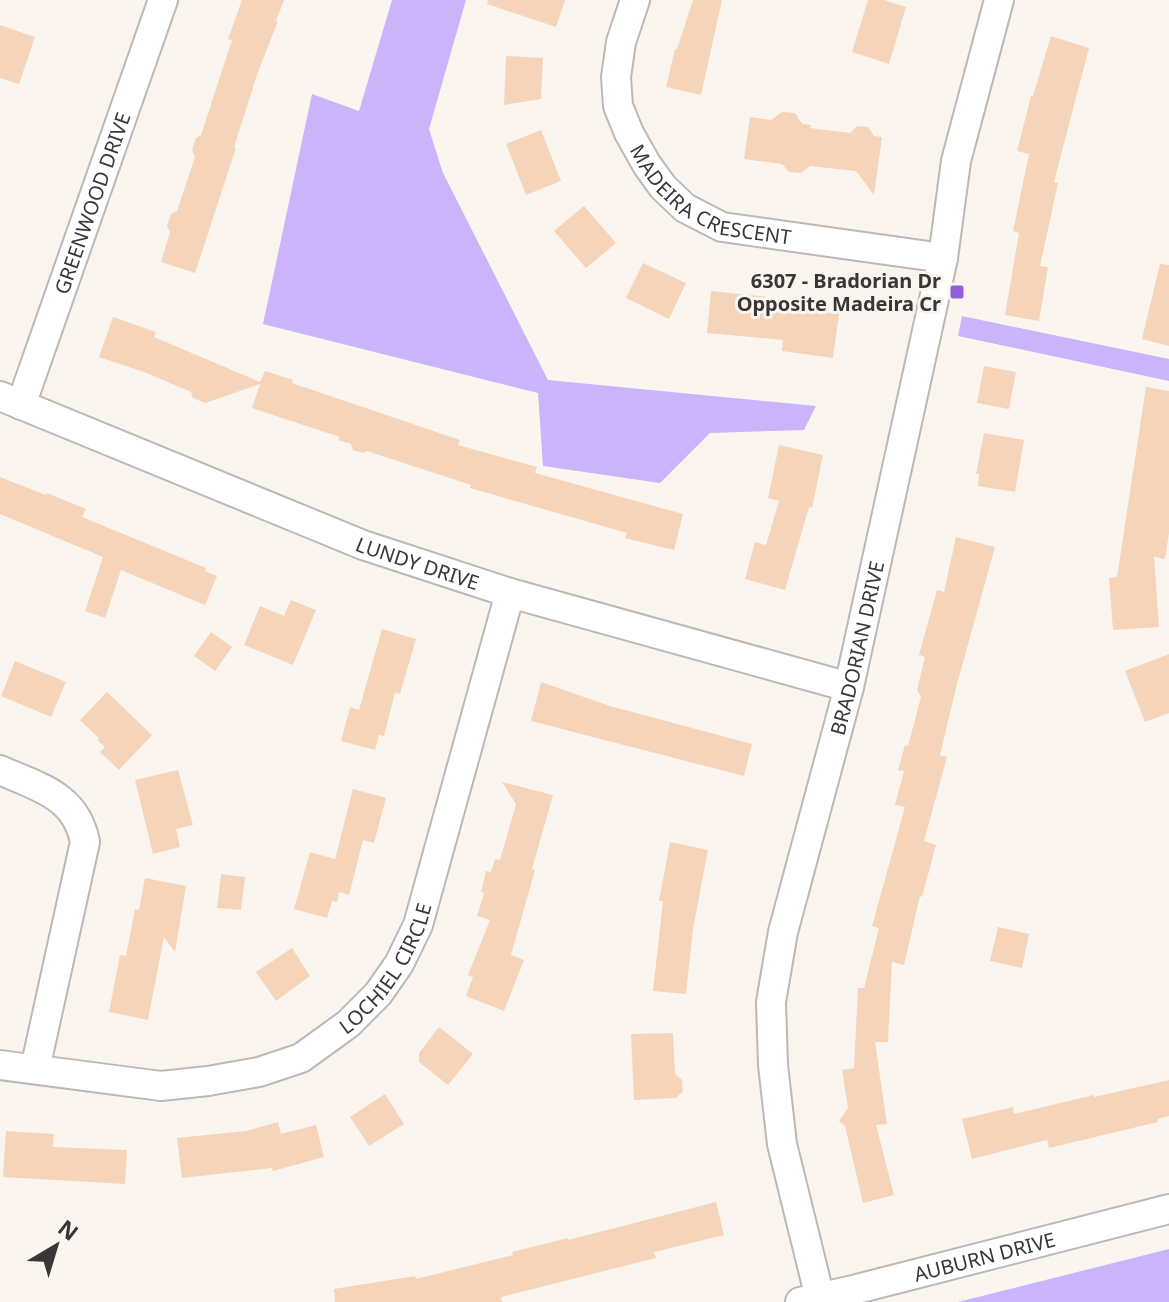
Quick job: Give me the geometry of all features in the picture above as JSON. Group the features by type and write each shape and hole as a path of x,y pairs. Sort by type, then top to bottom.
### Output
{"street":[{"name":"GREENWOOD DRIVE","path":"10,400 163,0"},
{"name":"MADEIRA CRESCENT","path":"635,0 621,42 616,77 618,106 647,165 663,187 685,208 722,227 943,258"},
{"name":"BRADORIAN DRIVE","path":"814,1300 782,1144 773,1065 771,1002 783,932 849,687 943,258 956,161 999,0"},
{"name":"LUNDY DRIVE","path":"10,400 363,545 510,593 849,687"},
{"name":"LOCHIEL CIRCLE","path":"0,1065 161,1086 208,1081 259,1072 301,1058 348,1024 378,994 399,964 418,925 510,593"},
{"path":"0,770 63,800 78,820 85,842 35,1069"},
{"name":"AUBURN DRIVE","path":"814,1300 1169,1209"}],"shaded area":[{"path":"392,0 466,0 429,129 443,173 548,380 816,406 804,430 710,433 660,483 543,466 538,393 263,324 312,94 359,111"},
{"path":"962,316 1169,359 1169,381 958,336"},
{"path":"1169,1249 1169,1302 958,1302"}],"building":[{"path":"242,0 284,0 258,72 195,273 161,262 170,232 167,226 171,214 177,211 195,157 192,150 196,138 201,135"},
{"path":"488,0 565,0 556,27 487,4"},
{"path":"693,0 722,0 701,95 666,87 675,49"},
{"path":"868,0 884,0 906,7 889,64 852,52"},
{"path":"0,25 35,37 19,84 0,78"},
{"path":"1051,36 1089,48 1054,182 1058,183 1040,266 1048,267 1039,321 1005,315 1019,233 1013,231 1029,154 1017,151"},
{"path":"506,56 543,58 541,99 504,105"},
{"path":"782,112 795,113 802,124 811,125 810,128 850,133 857,126 868,127 874,136 882,137 874,195 856,171 810,166 801,173 789,172 782,164 744,159 750,117 771,120"},
{"path":"541,130 561,181 526,195 506,144"},
{"path":"584,206 616,243 586,268 554,231"},
{"path":"643,263 686,283 669,319 626,298"},
{"path":"1160,264 1169,265 1169,346 1142,339"},
{"path":"711,291 768,297 767,305 839,314 833,358 782,351 783,340 707,333"},
{"path":"113,317 156,332 154,337 260,382 265,371 460,440 458,445 537,467 535,473 683,514 674,550 625,538 627,533 470,488 471,485 367,451 353,450 351,444 338,440 340,437 252,408 260,384 205,403 193,398 191,392 99,357"},
{"path":"984,366 1016,372 1009,409 977,403"},
{"path":"1146,387 1169,391 1169,533 1165,559 1154,557 1159,627 1113,630 1109,578 1117,577"},
{"path":"984,433 1024,440 1015,492 978,486 979,474 976,474"},
{"path":"779,445 823,455 812,508 809,507 785,590 745,579 755,542 766,545 779,501 768,498"},
{"path":"0,477 86,509 82,517 206,568 205,571 217,576 205,605 121,570 105,618 85,611 103,557 0,514"},
{"path":"956,537 995,547 940,755 947,757 924,841 936,845 904,965 892,962 888,1042 875,1042 887,1124 876,1125 894,1195 863,1203 845,1126 839,1121 848,1108 842,1070 854,1068 858,988 864,988 879,928 872,926 905,807 895,805 904,771 898,770 921,697 917,690 925,657 919,655 937,590 944,592"},
{"path":"291,600 316,610 293,665 244,645 260,606 284,616"},
{"path":"382,629 416,639 400,694 395,693 384,736 379,735 375,750 341,741 350,707 359,710"},
{"path":"211,632 232,647 215,671 194,656"},
{"path":"1169,654 1169,713 1145,722 1125,671"},
{"path":"15,661 66,682 51,717 1,696"},
{"path":"541,682 610,706 752,744 744,776 531,721"},
{"path":"107,692 152,735 119,770 100,752 105,747 97,740 99,738 80,720"},
{"path":"178,770 193,825 176,829 180,847 153,854 135,780"},
{"path":"502,782 553,795 511,955 524,960 504,1011 466,996 473,977 468,975 490,920 477,916 486,871 491,872 495,859 500,860 516,804"},
{"path":"353,789 386,798 374,843 363,840 349,895 339,892 337,902 332,901 327,918 294,909 310,852 335,859"},
{"path":"670,842 708,850 693,929 686,994 653,991 663,901 659,901"},
{"path":"221,874 245,877 241,910 217,908"},
{"path":"145,878 186,886 175,952 164,937 148,1020 109,1012 120,955 126,956"},
{"path":"998,927 1029,934 1022,968 990,961"},
{"path":"292,948 310,976 276,1001 256,972"},
{"path":"439,1027 473,1054 448,1085 419,1062 419,1053"},
{"path":"673,1033 675,1074 682,1080 683,1091 676,1098 634,1100 631,1034"},
{"path":"1169,1080 1169,1116 1158,1119 1158,1122 1049,1148 1047,1140 972,1159 962,1119 1013,1107 1014,1114"},
{"path":"385,1094 404,1124 369,1146 350,1117"},
{"path":"278,1122 281,1134 316,1125 324,1157 273,1171 272,1168 182,1178 177,1138 246,1131"},
{"path":"6,1131 54,1134 53,1147 127,1150 125,1184 3,1177"},
{"path":"716,1202 724,1235 654,1252 656,1258 501,1297 502,1302 335,1302 334,1289 415,1276 416,1279"}],"place":[{"name":"6307 - Bradorian Dr Opposite Madeira Cr","path":"957,292"}]}
